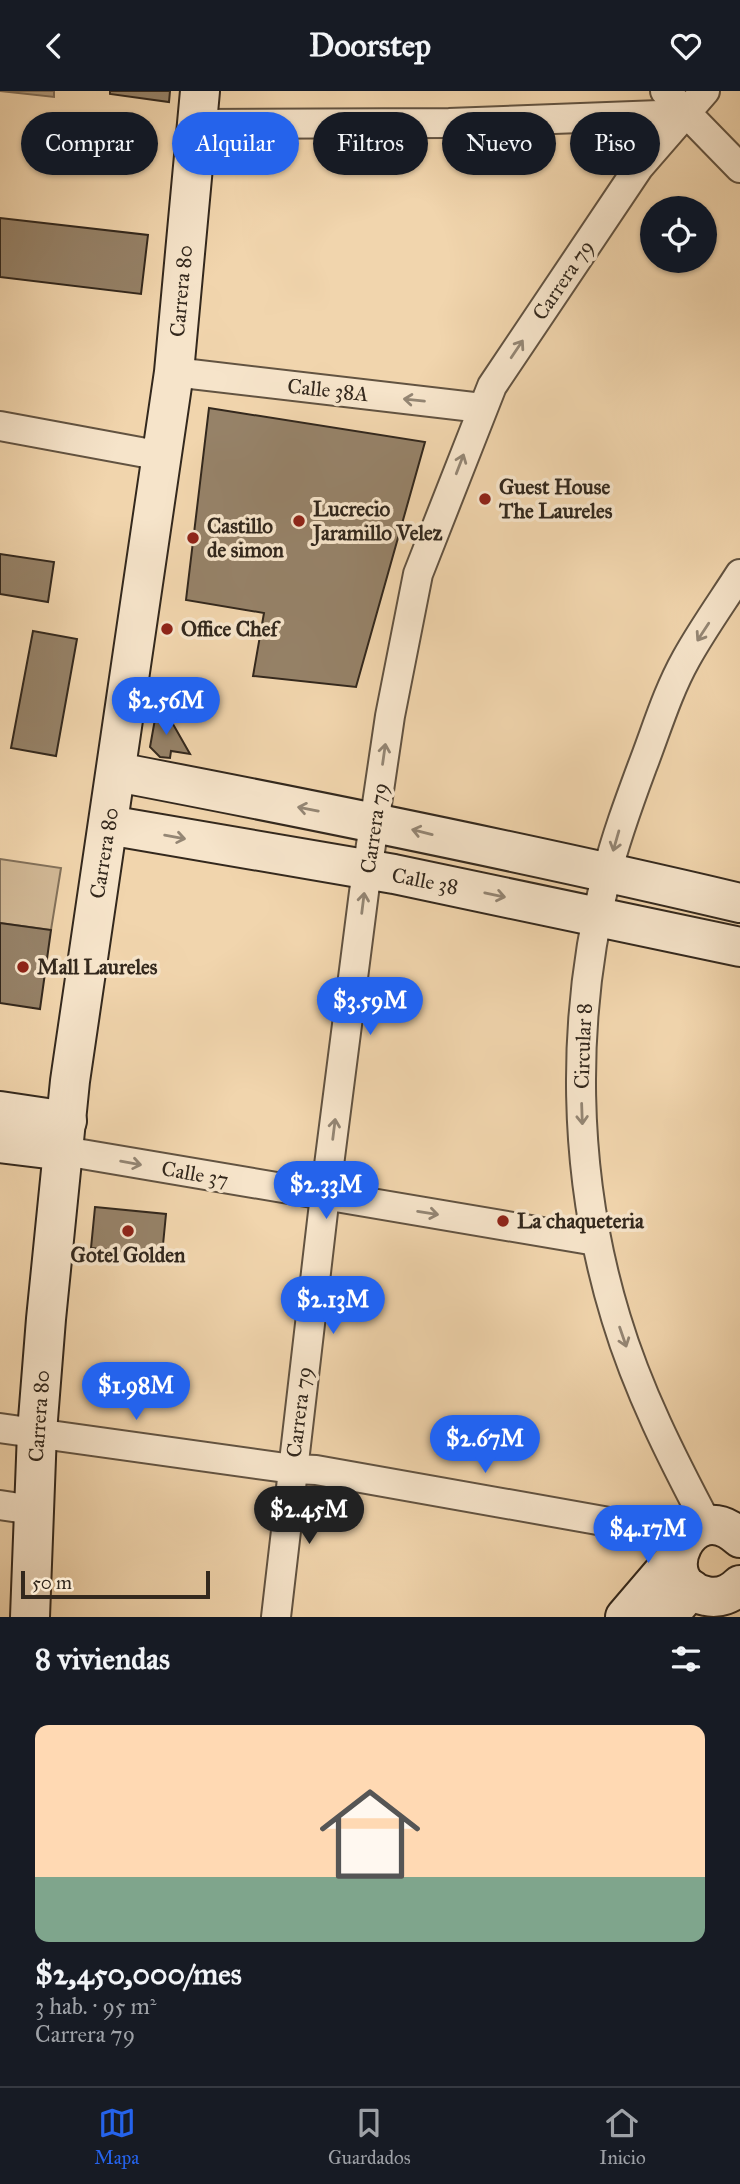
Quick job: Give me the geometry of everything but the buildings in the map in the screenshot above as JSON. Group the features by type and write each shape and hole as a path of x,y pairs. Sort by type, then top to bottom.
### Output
{"street":[{"path":"665,91 740,168"},
{"name":"Carrera 79","path":"276,1617 325,1196 367,870 390,716 418,574 492,386 639,167 705,91"},
{"path":"199,108 449,123 686,114"},
{"name":"Carrera 80","path":"30,1617 17,1507 37,1432 70,1081 174,372 199,108"},
{"name":"Calle 38A","path":"174,372 482,408"},
{"path":"0,426 162,456"},
{"name":"Circular 8","path":"711,1563 675,1463 642,1392 616,1318 596,1241 585,1160 581,1079 585,997 597,916 623,818 685,660 740,574"},
{"path":"117,772 375,822 740,902"},
{"name":"Calle 38","path":"108,825 367,870 740,947"},
{"name":"Calle 37","path":"0,1111 65,1136 325,1196 596,1241"},
{"name":"Calle 37","path":"0,1143 65,1136"},
{"path":"0,1428 316,1470 662,1531 711,1563 625,1617"}],"shaded area":[{"path":"0,91 54,91 54,97"},
{"path":"0,859 61,868 51,930 0,923"}],"place":[{"name":"Guest House The Laureles","path":"485,499"},
{"name":"Lucrecio Jaramillo Velez","path":"299,521"},
{"name":"Castillo de simon","path":"193,538"},
{"name":"Office Chef","path":"167,629"},
{"name":"Mall Laureles","path":"23,967"},
{"name":"La chaqueteria","path":"503,1221"},
{"name":"Gotel Golden","path":"128,1231"}]}
